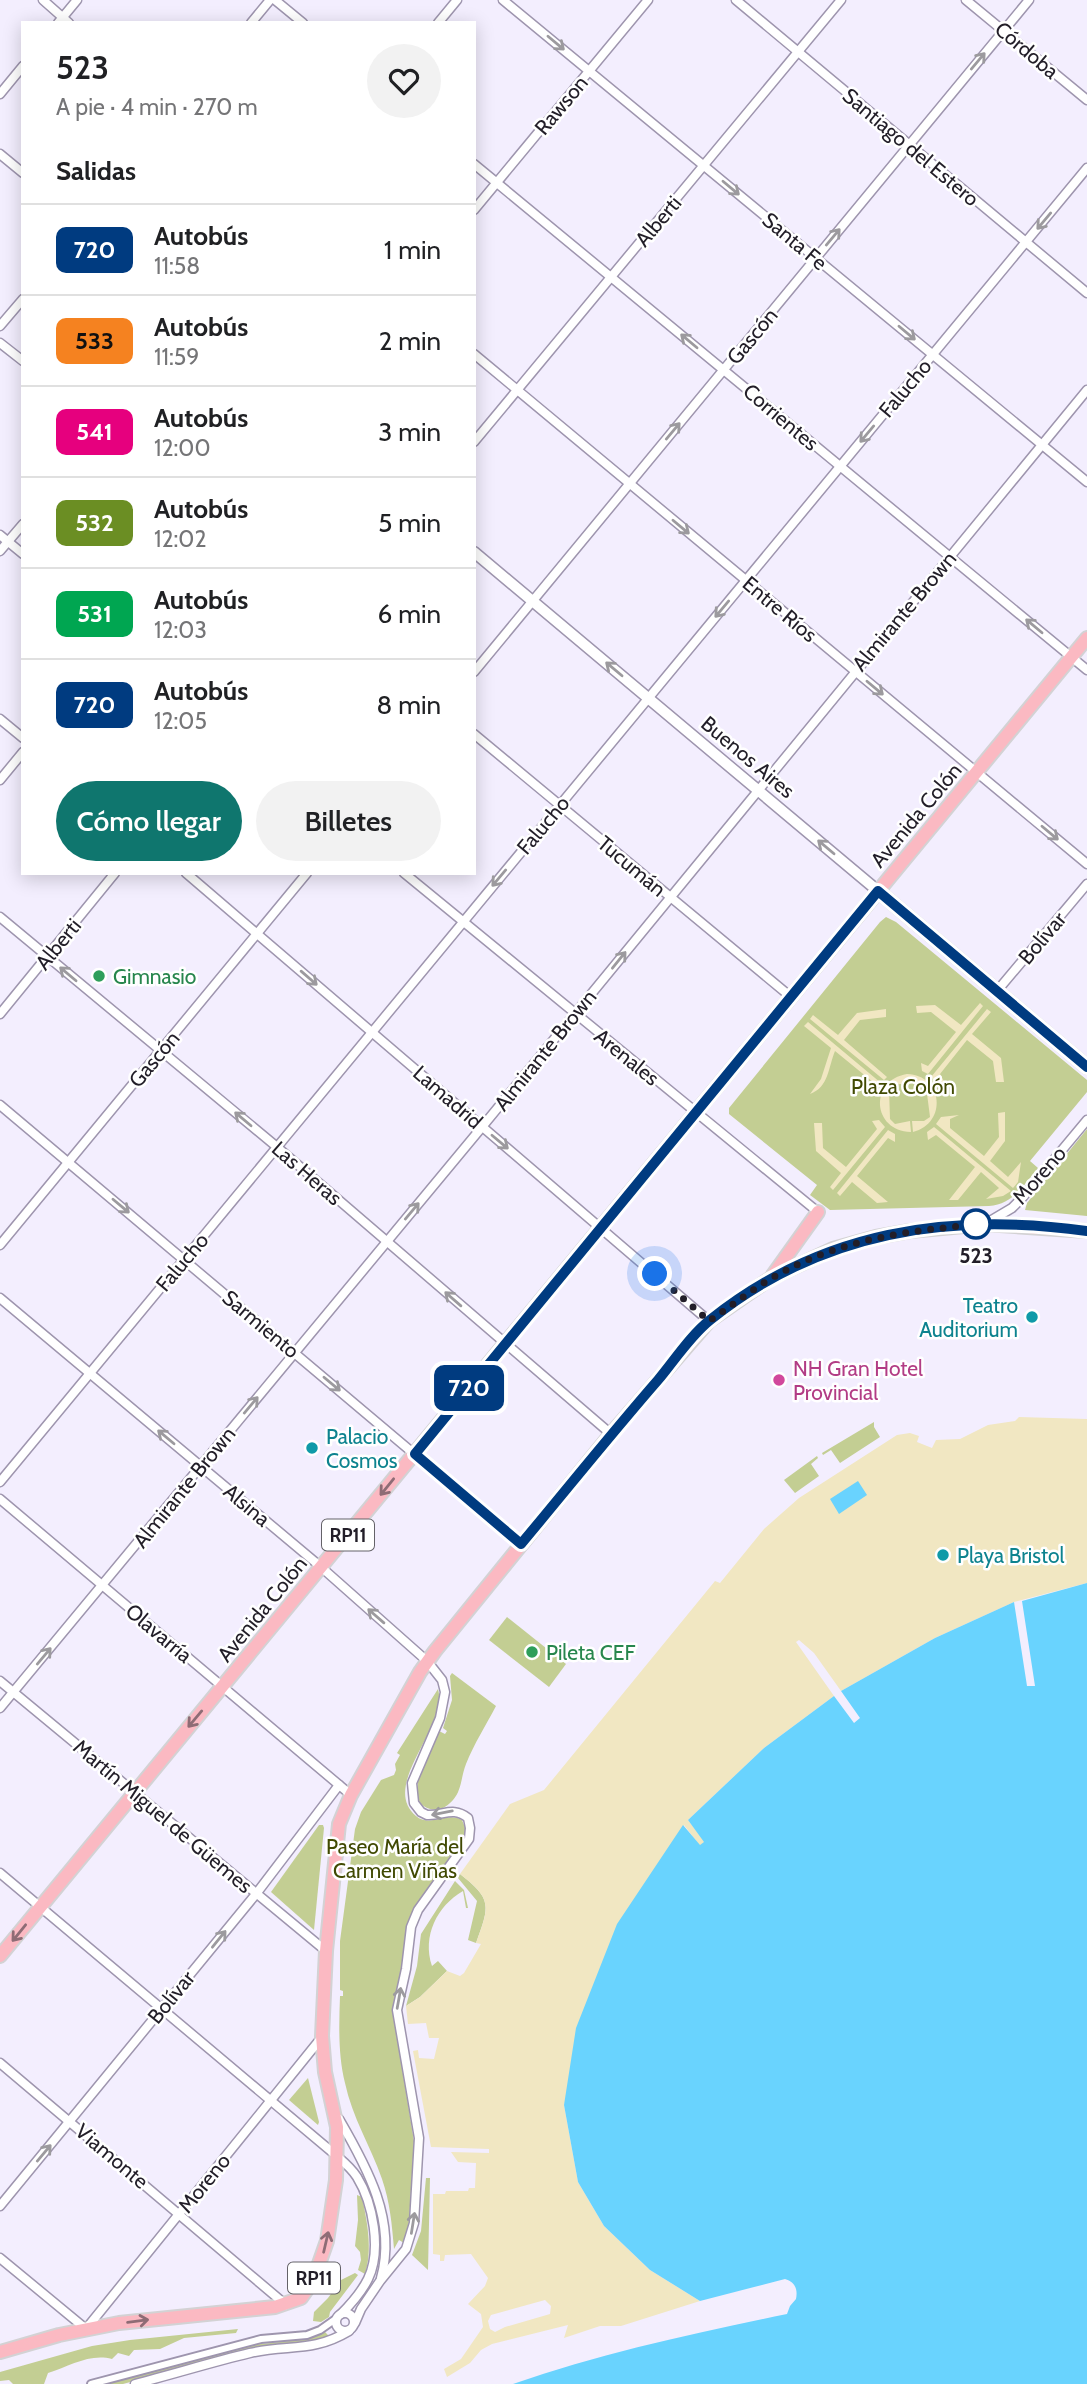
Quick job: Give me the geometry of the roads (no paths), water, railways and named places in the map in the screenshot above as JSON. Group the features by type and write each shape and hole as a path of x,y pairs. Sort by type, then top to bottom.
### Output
{"main road":[{"name":"Avenida Colón","path":"0,1956 1087,638"},
{"name":"Buenos Aires","path":"878,891 1087,1067"},
{"name":"RP11","path":"771,1278 818,1212"},
{"name":"RP11","path":"0,2353 86,2329 286,2305 301,2298 313,2281 320,2266 331,2215 338,2157 322,2036 326,1951 340,1824 351,1795 427,1661 611,1434 709,1321 771,1278 852,1243 902,1232 985,1224 1087,1231"}],"street":[{"path":"43,0 63,21 77,0"},
{"path":"253,21 272,0 300,21"},
{"path":"441,21 457,0"},
{"name":"Santa Fe","path":"503,0 1087,482"},
{"name":"Rawson","path":"476,208 648,0"},
{"name":"Santiago del Estero","path":"736,0 1087,293"},
{"name":"Alberti","path":"476,440 841,0"},
{"name":"Córdoba","path":"966,0 1087,100"},
{"name":"Gascón","path":"476,670 1029,0"},
{"path":"0,94 21,68"},
{"path":"0,154 21,171"},
{"name":"Corrientes","path":"476,166 1087,670"},
{"name":"Falucho","path":"0,1482 1087,168"},
{"path":"0,326 21,301"},
{"path":"0,343 21,359"},
{"name":"Entre Ríos","path":"476,356 1087,864"},
{"name":"Almirante Brown","path":"0,1708 482,1127 1087,390"},
{"path":"0,551 21,526"},
{"path":"0,535 21,552"},
{"name":"Buenos Aires","path":"476,554 878,891"},
{"path":"0,719 21,736"},
{"name":"Tucumán","path":"476,736 791,997"},
{"path":"0,780 21,754"},
{"name":"Alberti","path":"0,1014 114,875"},
{"name":"Lamadrid","path":"188,875 709,1321"},
{"name":"Gascón","path":"0,1245 305,875"},
{"name":"Arenales","path":"406,875 818,1212"},
{"name":"Bolívar","path":"997,991 1087,884"},
{"name":"Las Heras","path":"0,917 277,1147 611,1434"},
{"name":"Sarmiento","path":"0,1105 521,1544"},
{"name":"Moreno","path":"985,1224 1023,1198 1087,1120"},
{"name":"Alsina","path":"0,1298 321,1567 427,1661 442,1680 445,1699 440,1718 415,1772 412,1798 421,1812 427,1815 447,1811 461,1813 468,1818 470,1834 418,1910 411,1927 408,1959 397,2010 419,2138 415,2212 406,2249 380,2281"},
{"name":"Olavarría","path":"0,1499 351,1795"},
{"name":"Martín Miguel de Güemes","path":"0,1681 326,1951"},
{"name":"Bolívar","path":"0,2206 256,1894 339,1785"},
{"path":"0,1873 338,2157 356,2175 372,2217 373,2264 368,2279 339,2316 320,2330 307,2335 249,2342 91,2384"},
{"name":"Moreno","path":"86,2329 322,2036"},
{"name":"Viamonte","path":"0,2063 286,2305"},
{"path":"135,2384 252,2352 311,2347 327,2342 352,2327 380,2281 385,2244 379,2202 358,2151 333,2109"},
{"path":"0,2258 86,2329"},
{"path":"339,2316 351,2315 352,2327"},
{"path":"339,2316 338,2328 342,2331 352,2327"}],"water":[{"path":"858,1481 867,1495 839,1514 830,1499"},
{"path":"1087,1583 1087,2384 513,2384 615,2353 787,2314 796,2299 795,2286 785,2279 700,2301 650,2270 604,2226 578,2182 564,2105 576,2028 617,1924 683,1825 700,1845 704,1842 688,1820 764,1748 834,1696 854,1723 860,1718 841,1691 935,1638 1014,1602 1027,1686 1035,1686 1022,1601"}],"place":[{"name":"Gimnasio","path":"99,976"},
{"name":"523","path":"976,1224"},
{"name":"Teatro Auditorium","path":"1032,1317"},
{"name":"NH Gran Hotel Provincial","path":"779,1380"},
{"name":"Palacio Cosmos","path":"312,1448"},
{"name":"Playa Bristol","path":"943,1555"},
{"name":"Pileta CEF","path":"532,1652"}],"park label":[{"name":"Plaza Colón","path":"903,1086"},
{"name":"Paseo María del Carmen Viñas","path":"395,1858"}]}
